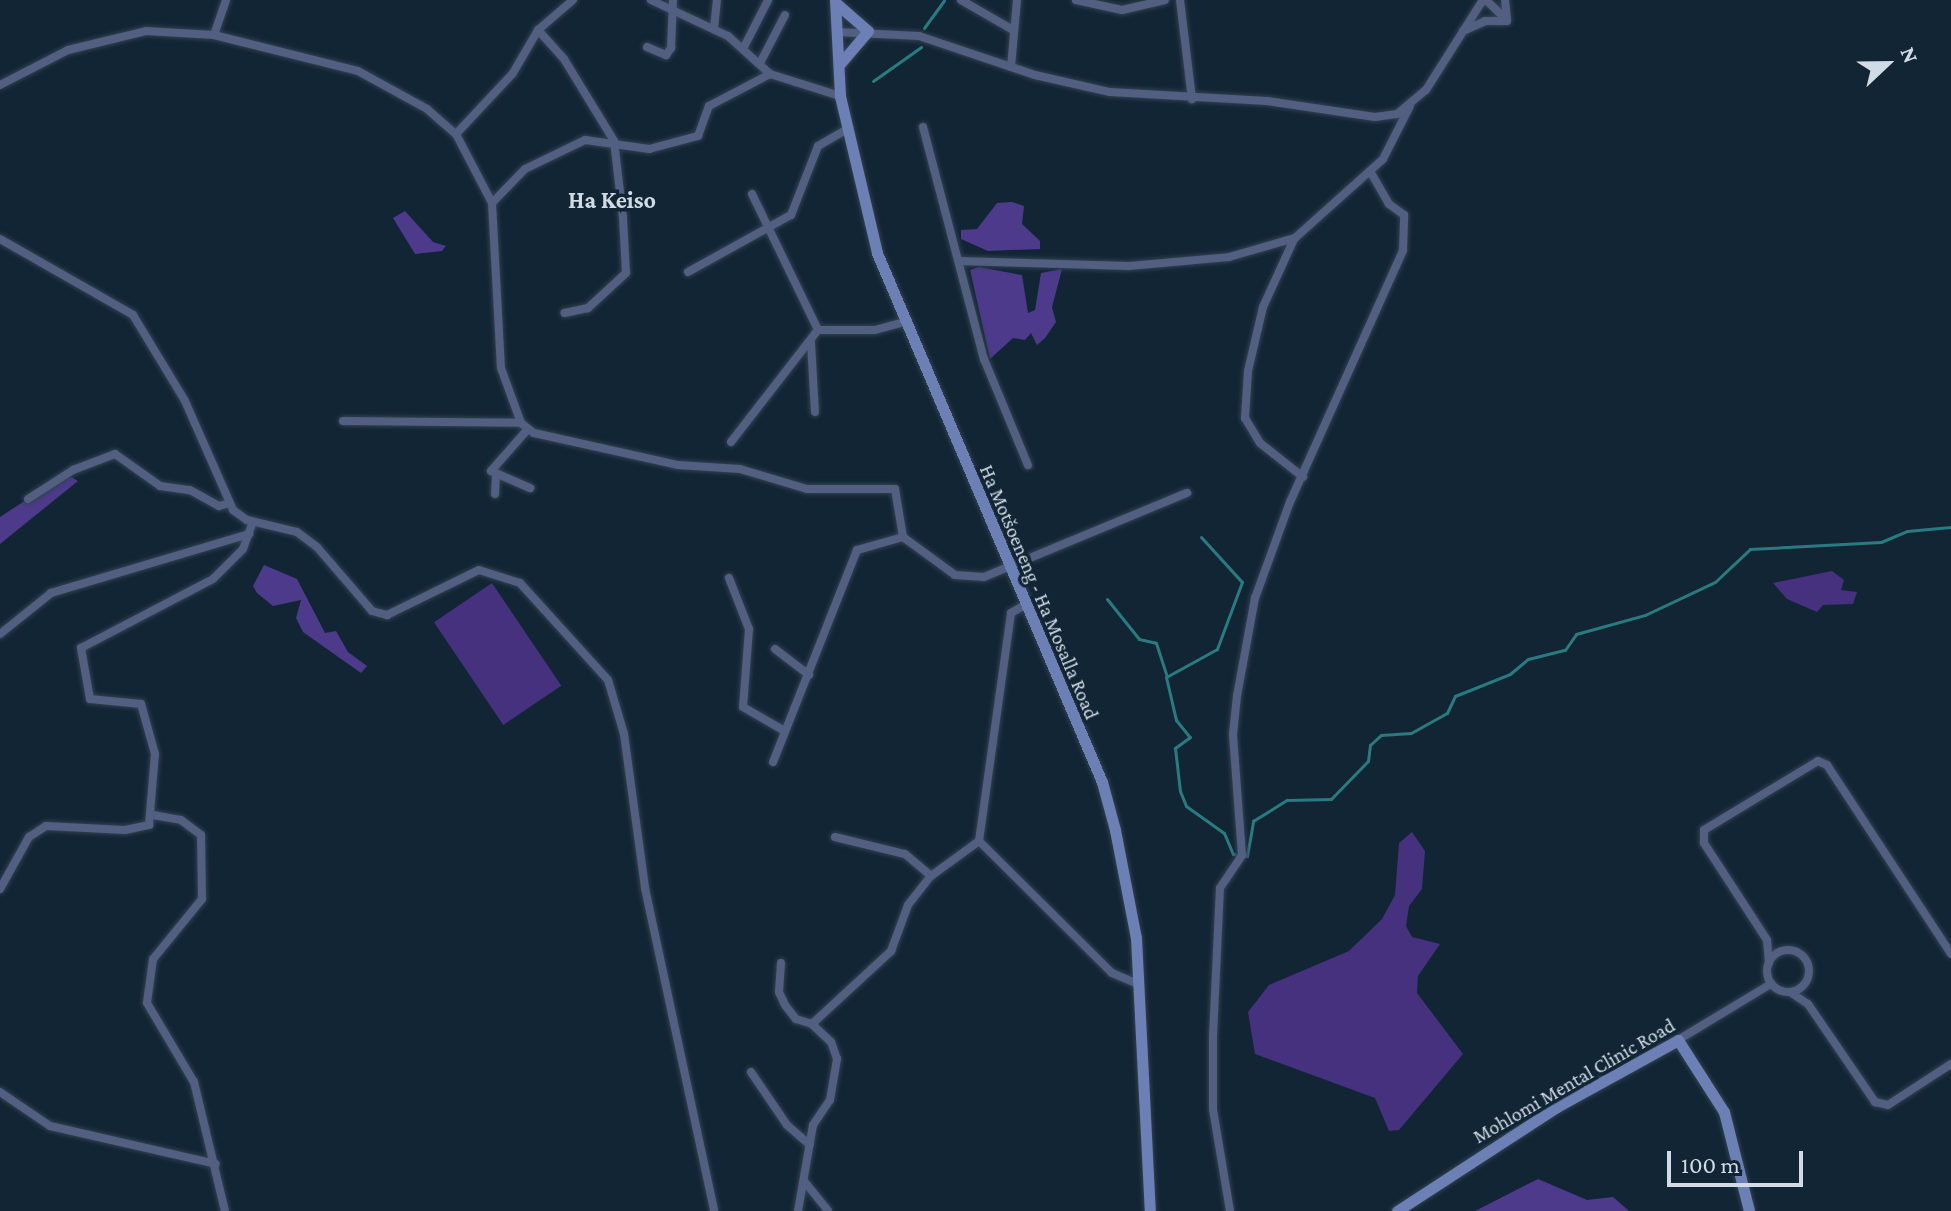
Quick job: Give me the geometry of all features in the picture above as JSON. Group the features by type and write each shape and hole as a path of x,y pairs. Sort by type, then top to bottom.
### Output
{"main road":[{"path":"835,0 847,19 868,31 839,66"},
{"name":"Ha Motšoeneng - Ha Mosalla Road","path":"835,0 840,96 877,253 1102,782 1128,884 1138,984 1150,1211"},
{"path":"1678,1040 1724,1112 1749,1211"},
{"name":"Mohlomi Mental Clinic Road","path":"1397,1211 1555,1108 1678,1040"}],"street":[{"path":"214,35 226,0"},
{"path":"456,134 513,73 538,30 573,0"},
{"path":"651,0 673,5 714,28 744,47 770,74 840,96"},
{"path":"714,28 717,0"},
{"path":"744,47 768,0"},
{"path":"961,0 1013,30"},
{"path":"1011,67 1017,0"},
{"path":"1076,0 1122,10 1165,0"},
{"path":"1180,0 1192,99"},
{"path":"1303,477 1260,443 1245,418 1260,318 1271,280 1295,238 1370,171 1399,133 1410,106 1454,38 1484,0 1507,21"},
{"path":"1505,0 1507,21"},
{"path":"647,47 666,55 671,48 673,5"},
{"path":"760,63 785,15"},
{"path":"1454,38 1474,24 1507,21"},
{"path":"538,30 564,59 614,141 626,273 588,308 565,313"},
{"path":"837,32 868,31 919,36 1011,67 1110,92 1267,101 1375,117 1410,106"},
{"path":"0,85 68,50 136,33 214,35 358,71 427,109 456,134 492,203 501,368 525,426"},
{"path":"492,203 525,169 585,140 614,141 649,149 698,136 709,106 770,74"},
{"path":"923,127 984,359 1028,465"},
{"path":"688,272 791,215 818,146 846,130"},
{"path":"1230,1211 1213,1109 1213,1036 1220,888 1242,855 1234,721 1255,598 1303,477 1403,250 1404,215 1389,204 1370,171"},
{"path":"752,194 765,230 794,271 818,330"},
{"path":"959,261 1142,265 1229,257 1295,238"},
{"path":"0,239 133,315 185,401 230,503 253,522 297,532 317,547 372,611 387,615 479,570 520,583 608,680 624,734 645,888 714,1211"},
{"path":"818,330 875,330 904,322"},
{"path":"731,442 811,343 818,330"},
{"path":"811,343 815,412"},
{"path":"343,421 525,426 552,442 740,469 807,489 895,489 903,537 955,575 984,577 1009,569 1187,493"},
{"path":"495,494 493,465 525,426"},
{"path":"28,499 73,470 115,454 160,486 190,490 219,506 230,503"},
{"path":"495,475 530,488"},
{"path":"0,889 29,837 46,826 125,830 149,825 153,815 155,754 141,704 90,699 81,648 213,579 243,549 253,522"},
{"path":"0,634 51,593 249,534"},
{"path":"773,762 783,730 809,675 857,550 903,537"},
{"path":"729,578 749,629 743,707 783,730"},
{"path":"812,1024 891,951 908,905 931,876 979,841 1011,613 1025,605"},
{"path":"775,649 809,675"},
{"path":"1951,954 1827,765 1818,761 1704,830 1704,843 1767,940 1771,984 1808,1004 1875,1102 1888,1105 1951,1064"},
{"path":"153,815 181,820 201,835 202,899 153,959 147,1003 194,1082 225,1211"},
{"path":"835,837 905,854 931,876"},
{"path":"979,841 1112,973 1138,984"},
{"path":"1769,963 1786,951 1804,959 1807,980 1790,992"},
{"path":"781,963 779,992 785,1005 796,1019 812,1024 831,1042 837,1059 830,1100 813,1125 798,1211"},
{"name":"Mohlomi Mental Clinic Road","path":"1678,1040 1771,984"},
{"path":"751,1072 787,1125 810,1145"},
{"path":"0,1092 50,1126 216,1164"},
{"path":"804,1181 828,1211"}],"shaded area":[{"path":"1012,202 1024,206 1022,224 1040,241 1040,249 988,251 961,239 961,230 977,229 997,203"},
{"path":"405,211 433,242 446,246 442,251 415,254 393,218"},
{"path":"979,267 1022,275 1028,313 1035,310 1041,273 1062,269 1052,307 1056,322 1037,345 1031,333 1025,340 1013,338 990,359 970,270"},
{"path":"66,474 78,481 0,544 0,517"},
{"path":"264,565 297,579 325,633 336,631 348,652 367,666 361,673 303,632 296,618 301,600 273,606 257,593 253,586"},
{"path":"1832,571 1844,580 1841,590 1857,592 1853,604 1823,605 1817,612 1787,599 1773,583"},
{"path":"492,583 561,686 503,725 434,622"},
{"path":"1412,832 1425,851 1422,889 1409,906 1406,926 1412,937 1440,944 1418,976 1417,993 1463,1054 1399,1130 1389,1131 1375,1098 1255,1054 1248,1012 1269,985 1349,951 1382,919 1395,895 1399,843"},
{"path":"1538,1179 1587,1200 1613,1197 1629,1211 1475,1211"}],"waterway":[{"path":"924,28 944,0"},
{"path":"873,81 921,47"},
{"path":"1201,537 1242,582 1217,649 1166,677 1176,720 1190,737 1175,748 1180,791 1186,806 1224,833 1233,854 1247,856 1253,821 1287,800 1331,799 1368,761 1370,745 1381,735 1411,733 1447,713 1455,696 1510,674 1528,659 1565,650 1576,634 1645,615 1715,582 1750,549 1881,542 1907,531 1951,527"},
{"path":"1107,599 1139,639 1156,643 1166,674"}],"district":[{"name":"Ha Keiso","path":"612,200"}]}
